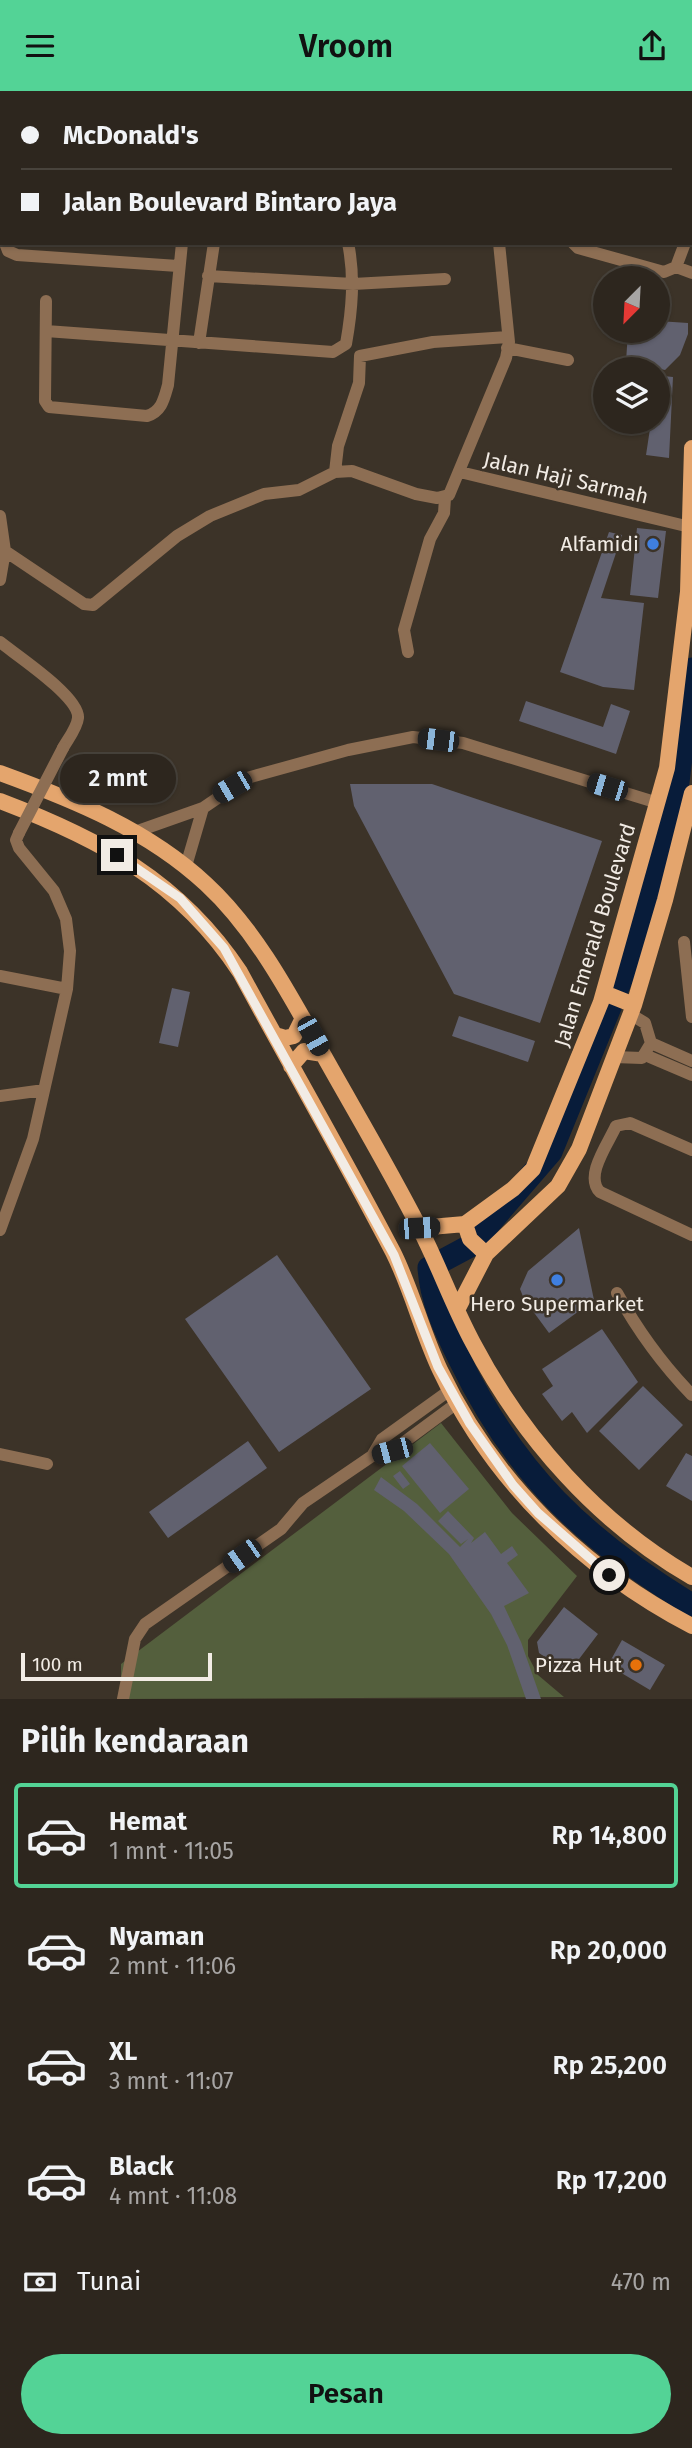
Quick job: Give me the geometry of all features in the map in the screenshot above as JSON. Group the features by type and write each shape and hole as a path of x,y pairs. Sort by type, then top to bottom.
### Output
{"main road":[{"name":"Jalan Emerald Boulevard","path":"466,1228 533,1169 606,999 658,803 674,728 688,592 692,448"},
{"path":"0,773 60,795 135,832 186,866 241,923 303,1018 419,1228 457,1310 507,1401 542,1449 616,1522 692,1577"},
{"path":"457,1310 483,1253 558,1186 579,1149 630,1008 689,819 692,793"},
{"path":"0,801 100,844 180,898 224,948 275,1035 394,1255 454,1397 513,1485 565,1539 624,1587 692,1626"},
{"path":"606,999 630,1008"},
{"path":"275,1035 285,1038 294,1036 303,1018"},
{"path":"291,1066 304,1051 323,1054"},
{"path":"419,1228 466,1228 483,1253"}],"street":[{"path":"6,245 8,251 17,255 178,267"},
{"path":"46,301 45,401 56,410 147,416 156,413 163,403 168,384 182,245"},
{"path":"199,344 214,245"},
{"path":"46,331 199,344 333,352 341,350 346,344 353,284 348,245"},
{"path":"460,472 508,343 499,245"},
{"path":"575,245 664,272 676,267 686,250"},
{"path":"676,267 692,273"},
{"path":"208,276 353,284 445,279"},
{"path":"335,473 338,446 359,383 360,356 433,342 508,343 568,360"},
{"path":"5,551 85,604 93,605 177,536 210,516 264,494 299,490 335,473 352,471 416,494 445,498"},
{"name":"Jalan Haji Sarmah","path":"408,652 404,630 430,539 444,513 445,498 460,472 690,527"},
{"path":"0,516 5,551 0,580"},
{"path":"0,642 57,686 78,715 76,724 16,840 19,848 47,880 66,919 70,951 67,989 33,1139 0,1230"},
{"path":"135,832 203,808 247,778 348,750 413,737 463,743 658,803"},
{"path":"186,866 203,808"},
{"path":"684,942 692,1017"},
{"path":"0,976 67,989"},
{"path":"630,1008 645,1023 648,1049"},
{"path":"614,1058 633,1060 648,1049"},
{"path":"648,1049 692,1061"},
{"path":"648,1049 692,1075"},
{"path":"0,1095 44,1090"},
{"path":"692,1150 630,1123 622,1123 616,1126 593,1176 594,1186 600,1192 692,1235"},
{"path":"617,1293 633,1322 666,1368 692,1395"},
{"path":"123,1699 135,1639 145,1624 281,1529 298,1507 372,1456 392,1451 454,1397"},
{"path":"0,1454 47,1464"}],"green space":[{"path":"441,1423 512,1513 577,1576 528,1640 528,1656 538,1675 564,1697 121,1699 121,1664"}],"building":[{"path":"670,322 688,323 688,334 680,355 670,365 670,357 626,357 627,343 670,343"},
{"path":"670,377 673,377 669,458 646,455 649,434 670,434"},
{"path":"637,528 666,531 658,598 630,595"},
{"path":"609,532 622,535 601,598 644,603 634,690 603,687 560,672"},
{"path":"526,701 603,727 611,704 630,711 616,754 519,721"},
{"path":"350,784 432,784 602,841 540,1023 454,994 354,806"},
{"path":"172,988 190,992 178,1047 159,1043"},
{"path":"459,1016 535,1041 528,1062 452,1036"},
{"name":"Hero Supermarket","path":"579,1228 594,1300 549,1333 524,1299 520,1289 528,1271"},
{"path":"277,1255 371,1389 279,1452 185,1319"},
{"path":"602,1329 638,1382 587,1433 572,1412 562,1421 542,1394 553,1386 542,1369"},
{"path":"643,1386 683,1425 639,1470 599,1431"},
{"path":"248,1441 267,1468 168,1538 149,1512"},
{"path":"430,1443 469,1489 440,1513 402,1466"},
{"path":"686,1453 692,1456 692,1501 666,1486"},
{"path":"400,1471 410,1484 403,1489 393,1476"},
{"path":"381,1477 417,1504 460,1547 468,1539 461,1544 438,1521 448,1511 474,1538 471,1543 485,1532 501,1554 512,1546 518,1555 507,1563 529,1593 504,1606 521,1642 541,1699 526,1699 507,1645 491,1614 449,1554 404,1511 374,1490"},
{"path":"564,1607 598,1634 573,1667 561,1670 555,1666 552,1670 545,1664 548,1659 539,1653 537,1642"},
{"name":"Pizza Hut","path":"622,1640 665,1665 650,1690 608,1665"}],"waterway":[{"path":"692,669 677,790 628,963 551,1152 470,1246 429,1268 436,1303 459,1358 504,1436 529,1470 556,1500 618,1555 692,1605"}],"place":[{"name":"Alfamidi","path":"653,544"},
{"name":"Hero Supermarket","path":"557,1280"},
{"name":"Pizza Hut","path":"636,1665"}],"route":[{"path":"117,855 180,898 224,948 240,972 394,1255 438,1367 470,1424 513,1485 538,1513 609,1575"}]}
